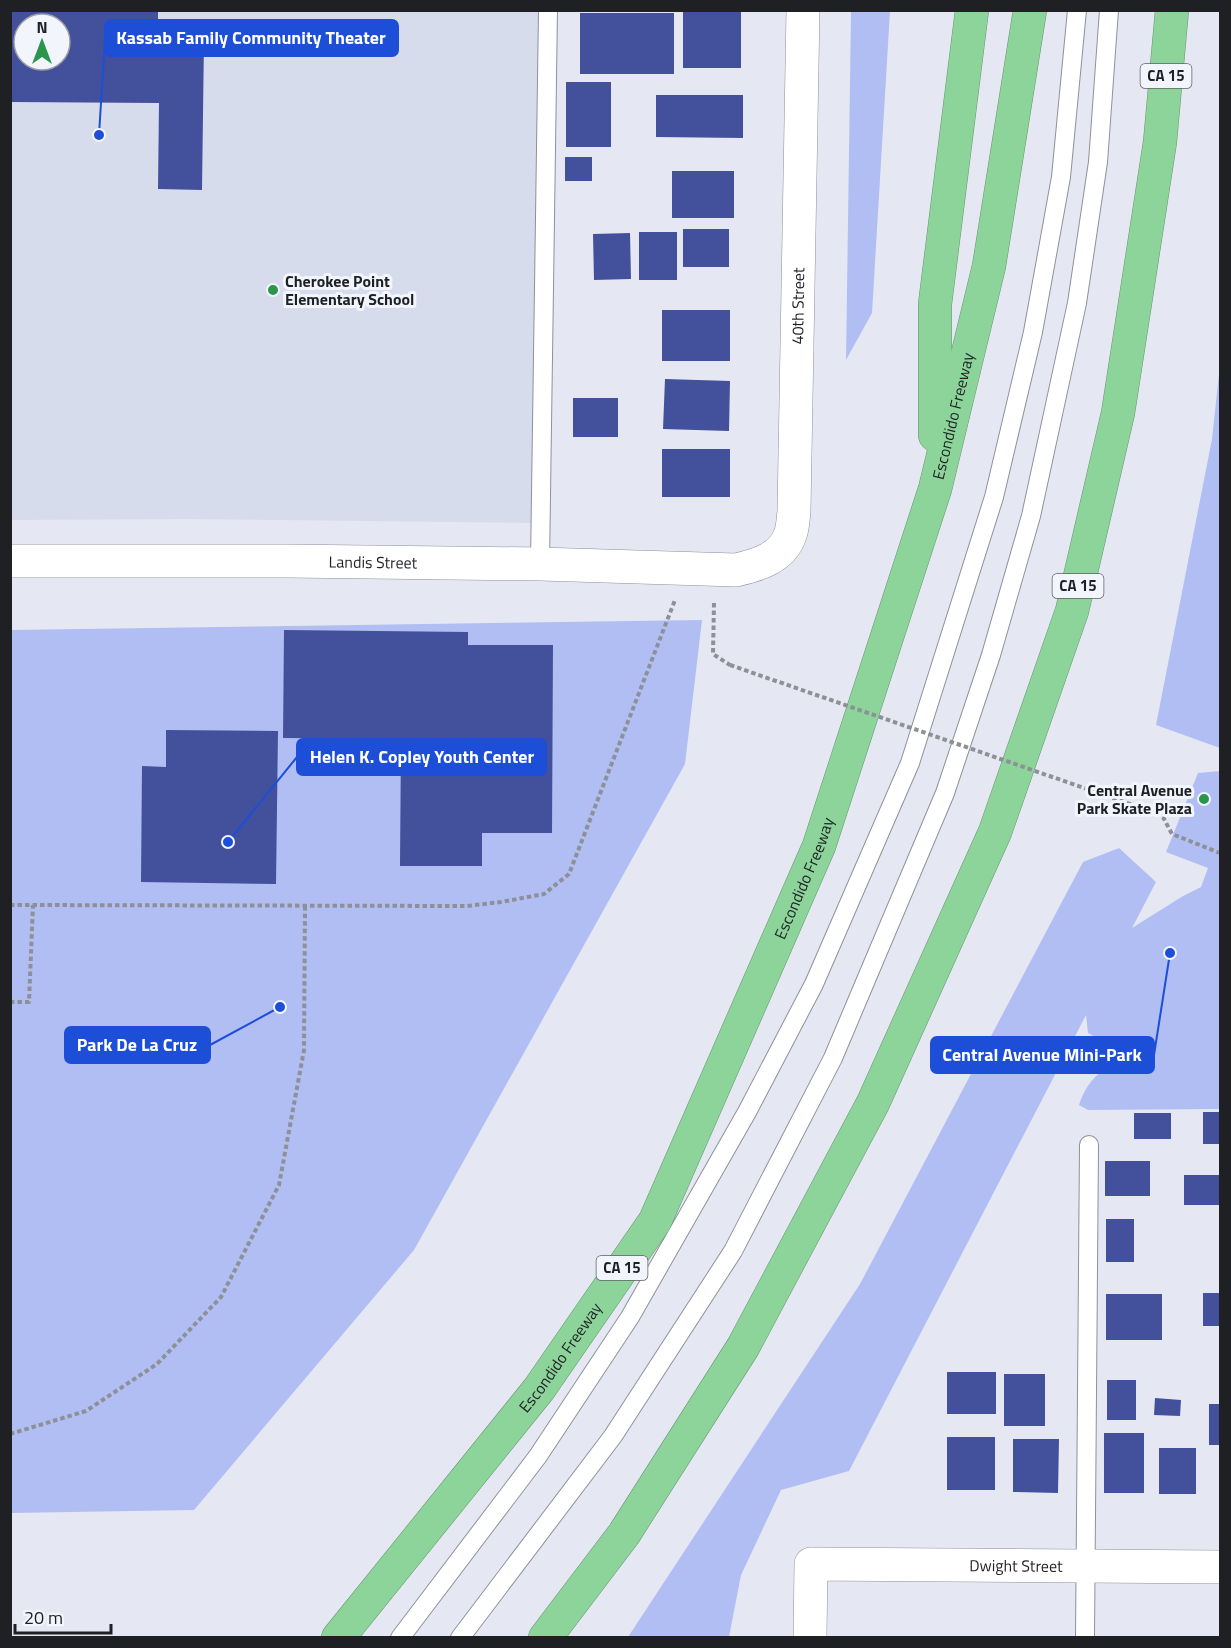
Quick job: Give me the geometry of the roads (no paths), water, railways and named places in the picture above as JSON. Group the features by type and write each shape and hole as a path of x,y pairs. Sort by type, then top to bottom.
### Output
{"highway":[{"path":"934,489 934,304 972,10"},
{"name":"Escondido Freeway","path":"338,1638 539,1389 655,1221 819,846 934,489 989,266 1030,10"},
{"name":"CA 15","path":"545,1638 624,1534 742,1347 873,1103 995,832 1072,611 1118,413 1160,142 1173,10"},
{"path":"1160,142 1189,10"}],"street":[{"name":"40th Street","path":"712,569 758,566 777,554 790,536 794,511 803,10"},
{"name":"Landis Street","path":"10,561 298,561 712,569"},
{"name":"Dwight Street","path":"810,1638 811,1564 1221,1568"}],"lane":[{"path":"540,564 548,10"},
{"path":"399,1638 538,1456 630,1317 747,1112 813,984 910,763 994,497 1033,332 1061,177 1077,10"},
{"path":"460,1638 613,1436 733,1251 833,1058 945,793 991,655 1031,516 1077,303 1098,162 1109,10"},
{"path":"1085,1638 1089,1145"}],"place":[{"name":"Kassab Family Community Theater","path":"99,135"},
{"name":"Cherokee Point Elementary School","path":"273,290"},
{"name":"Central Avenue Park Skate Plaza","path":"1204,799"},
{"name":"Helen K. Copley Youth Center","path":"228,842"},
{"name":"Central Avenue Mini-Park","path":"1170,953"},
{"name":"Park De La Cruz","path":"280,1007"}]}
